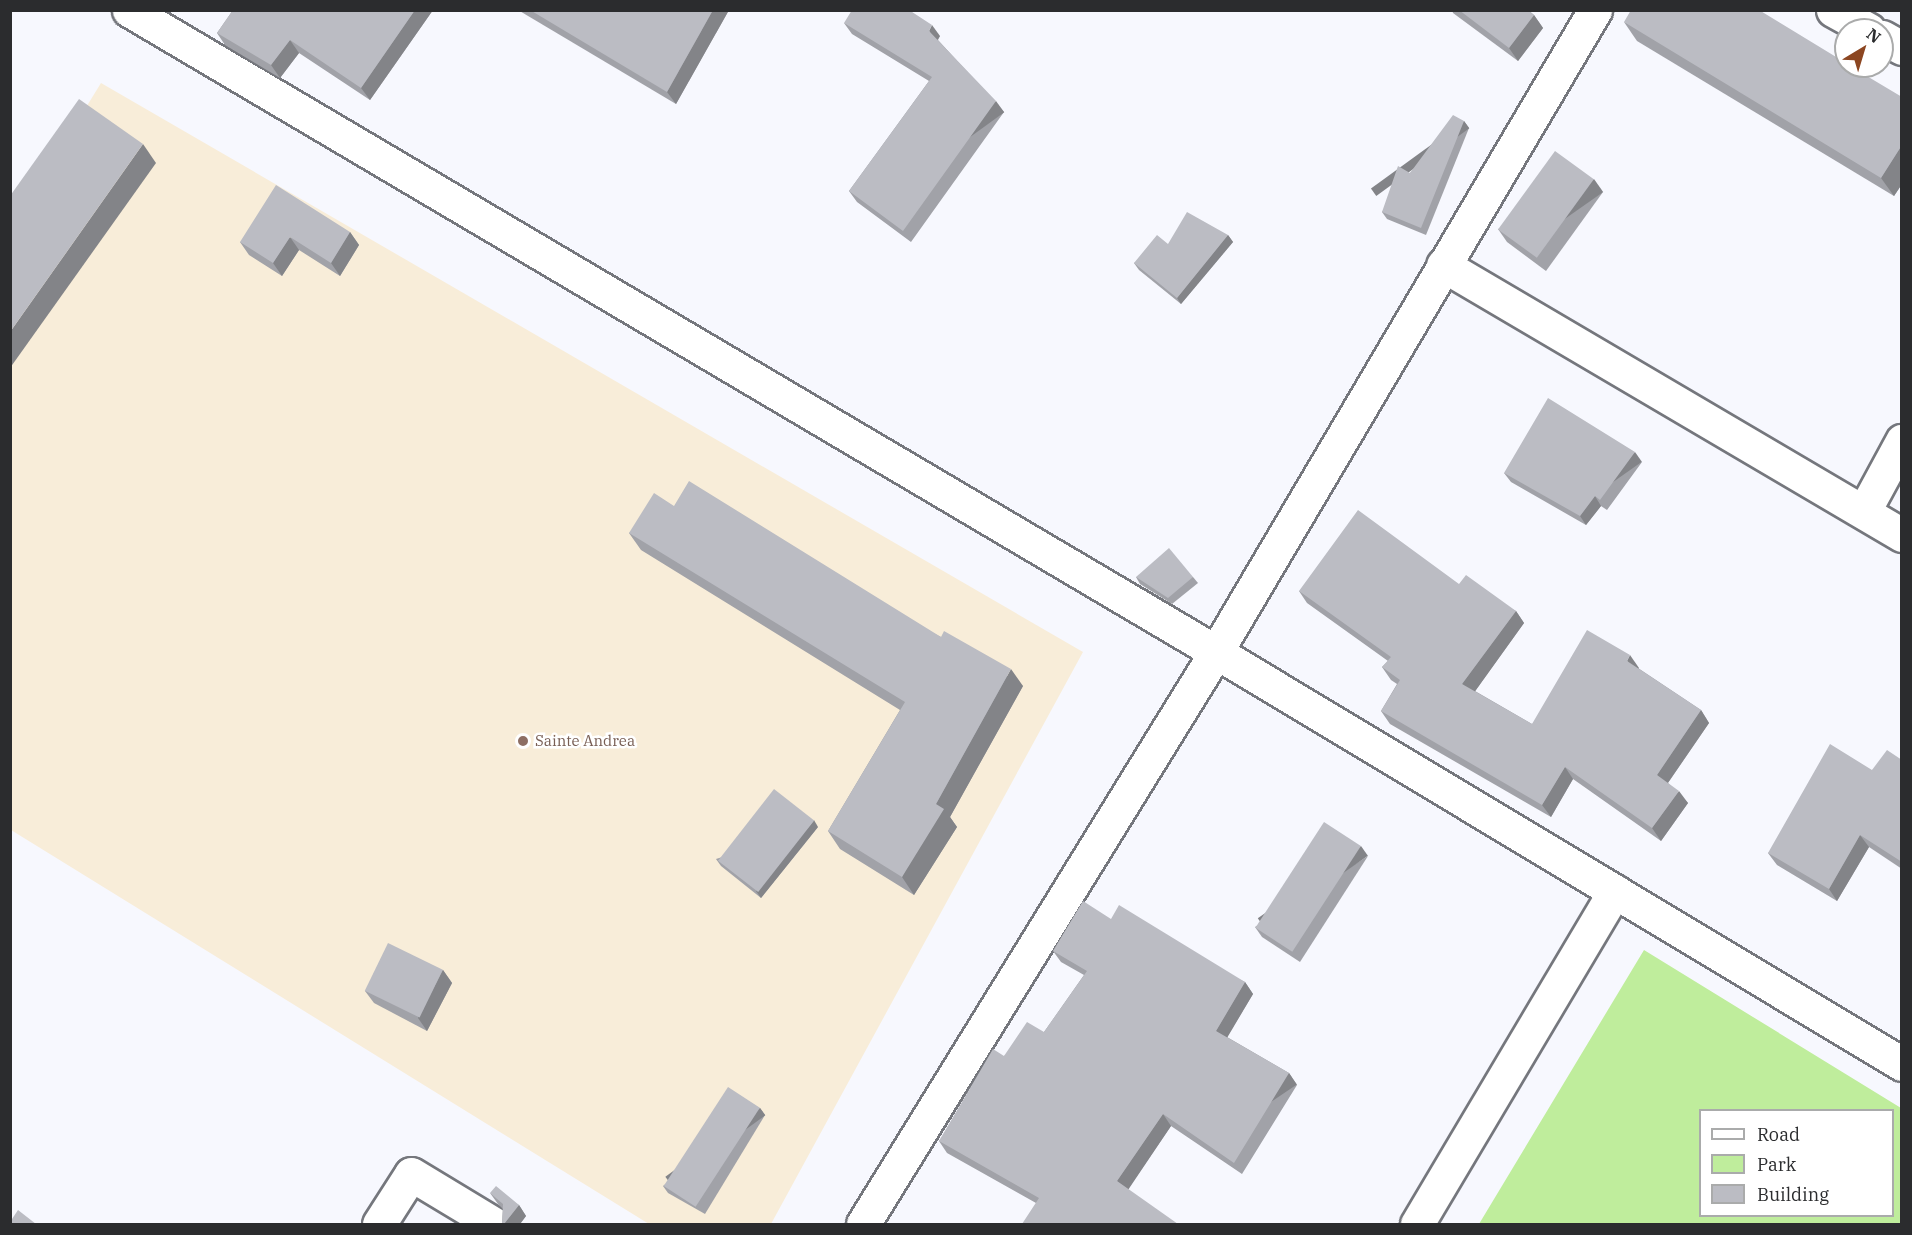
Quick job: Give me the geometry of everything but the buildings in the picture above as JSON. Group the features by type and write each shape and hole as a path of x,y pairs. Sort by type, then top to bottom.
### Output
{"street":[{"path":"129,10 1216,652 1902,1064"},
{"path":"863,1224 1216,652 1595,10"},
{"path":"1833,10 1847,18"},
{"path":"1443,264 1902,535"},
{"path":"1864,511 1902,441"},
{"path":"1417,1224 1615,891"},
{"path":"379,1224 411,1174 494,1224"}],"shaded area":[{"name":"Sainte Andrea","path":"101,83 1083,652 771,1224 649,1224 11,830 10,231"}],"green space":[{"path":"1644,950 1901,1108 1901,1224 1479,1224"}],"place":[{"name":"Sainte Andrea","path":"523,741"}]}
